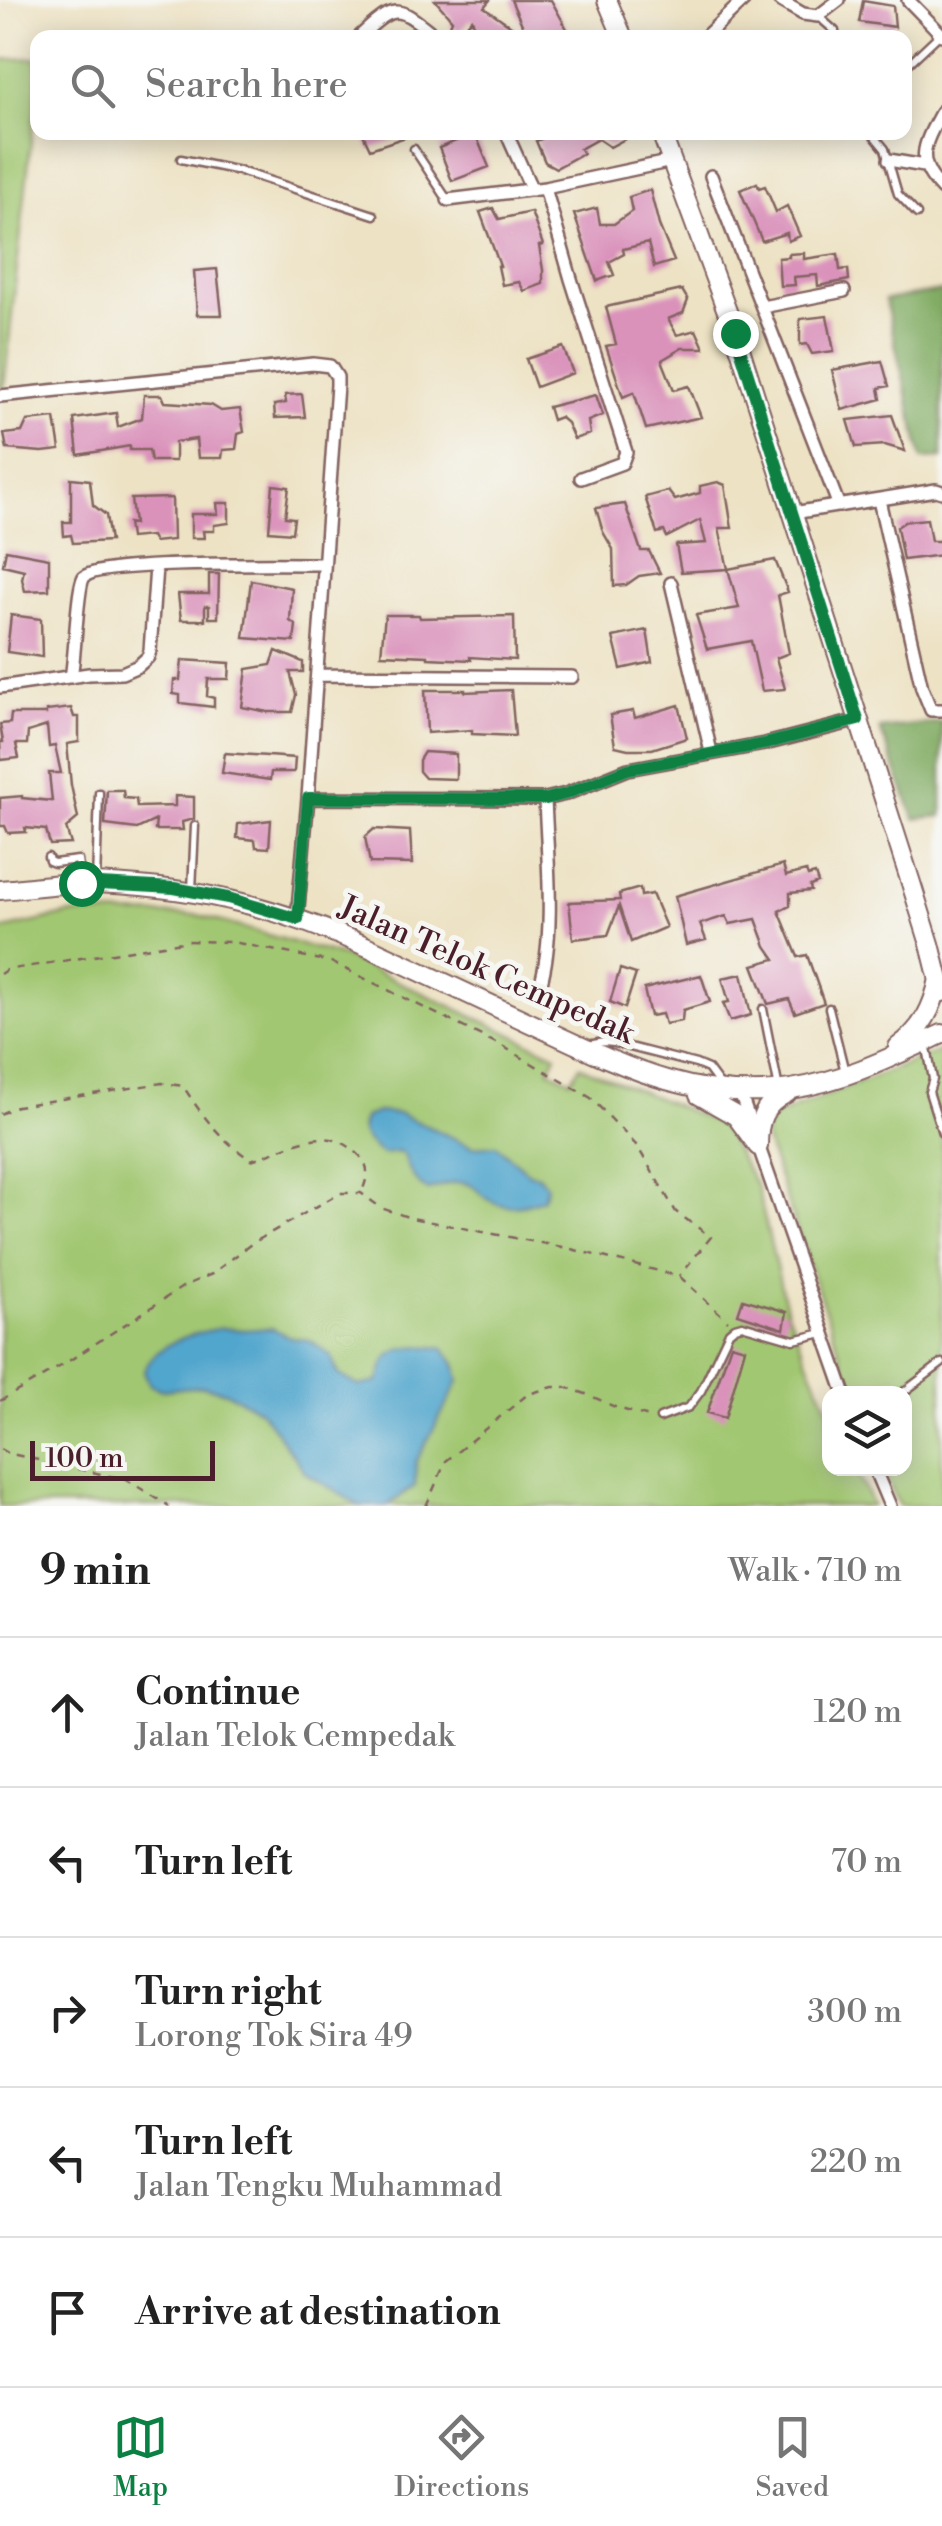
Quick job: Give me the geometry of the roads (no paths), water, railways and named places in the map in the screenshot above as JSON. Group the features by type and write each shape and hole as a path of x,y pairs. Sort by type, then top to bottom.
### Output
{"main road":[{"path":"607,0 620,30"},
{"path":"664,140 735,333 941,985 918,1030 868,1066"},
{"name":"Jalan Telok Cempedak","path":"0,890 89,883 192,891 257,905 382,953 620,1065 697,1089 733,1093 811,1085 934,1038"},
{"path":"672,1082 736,1116 758,1146"},
{"path":"758,1146 758,1128 765,1108 782,1095 811,1085"}],"street":[{"path":"712,30 744,0"},
{"path":"779,0 803,14 818,16 838,0"},
{"path":"908,0 941,34"},
{"path":"366,30 378,18 402,11 429,30"},
{"path":"924,166 928,139 942,111"},
{"path":"510,140 532,190"},
{"path":"889,160 924,166 942,189"},
{"path":"448,200 546,188 672,161"},
{"path":"712,176 839,506"},
{"path":"546,188 626,452 622,463 582,478"},
{"path":"762,307 844,292"},
{"path":"0,396 313,364 330,366 337,377 298,919"},
{"path":"793,514 942,492"},
{"path":"879,500 922,688 931,710 942,710"},
{"path":"71,677 80,591 84,578 96,571 323,564"},
{"path":"0,687 130,671 148,657 156,567"},
{"path":"671,583 712,752"},
{"path":"317,675 572,677"},
{"path":"308,798 546,799 628,769 786,739 858,720"},
{"path":"540,986 548,943 546,799"},
{"path":"733,1093 758,1146 843,1386"},
{"path":"877,1476 890,1506"}],"lane":[{"path":"818,16 833,30"},
{"path":"912,61 941,34"},
{"path":"878,140 885,149 898,194 918,214"},
{"path":"414,148 448,200"},
{"path":"181,159 240,171 374,214"},
{"path":"89,883 99,793"},
{"path":"192,891 195,826"},
{"path":"48,856 54,863 78,860 89,883"},
{"path":"829,1008 845,1074"},
{"path":"763,1009 779,1090"},
{"path":"934,1038 929,1092 942,1134"},
{"path":"582,1047 614,1043 696,1064 733,1093"},
{"path":"660,1418 689,1408 734,1327 742,1325 794,1340 823,1333"},
{"path":"912,1386 942,1363"}],"water":[{"path":"378,1112 400,1114 473,1147 496,1145 529,1173 538,1175 547,1186 543,1198 508,1206 463,1183 428,1190 415,1179 404,1155 382,1154 364,1138 361,1128 365,1117"},
{"path":"222,1328 272,1328 292,1338 310,1340 331,1356 338,1374 359,1386 378,1382 386,1360 399,1350 443,1348 455,1363 459,1381 416,1462 415,1486 387,1506 360,1506 306,1473 261,1411 226,1392 203,1386 162,1390 150,1385 144,1371 157,1353 188,1336"}]}
